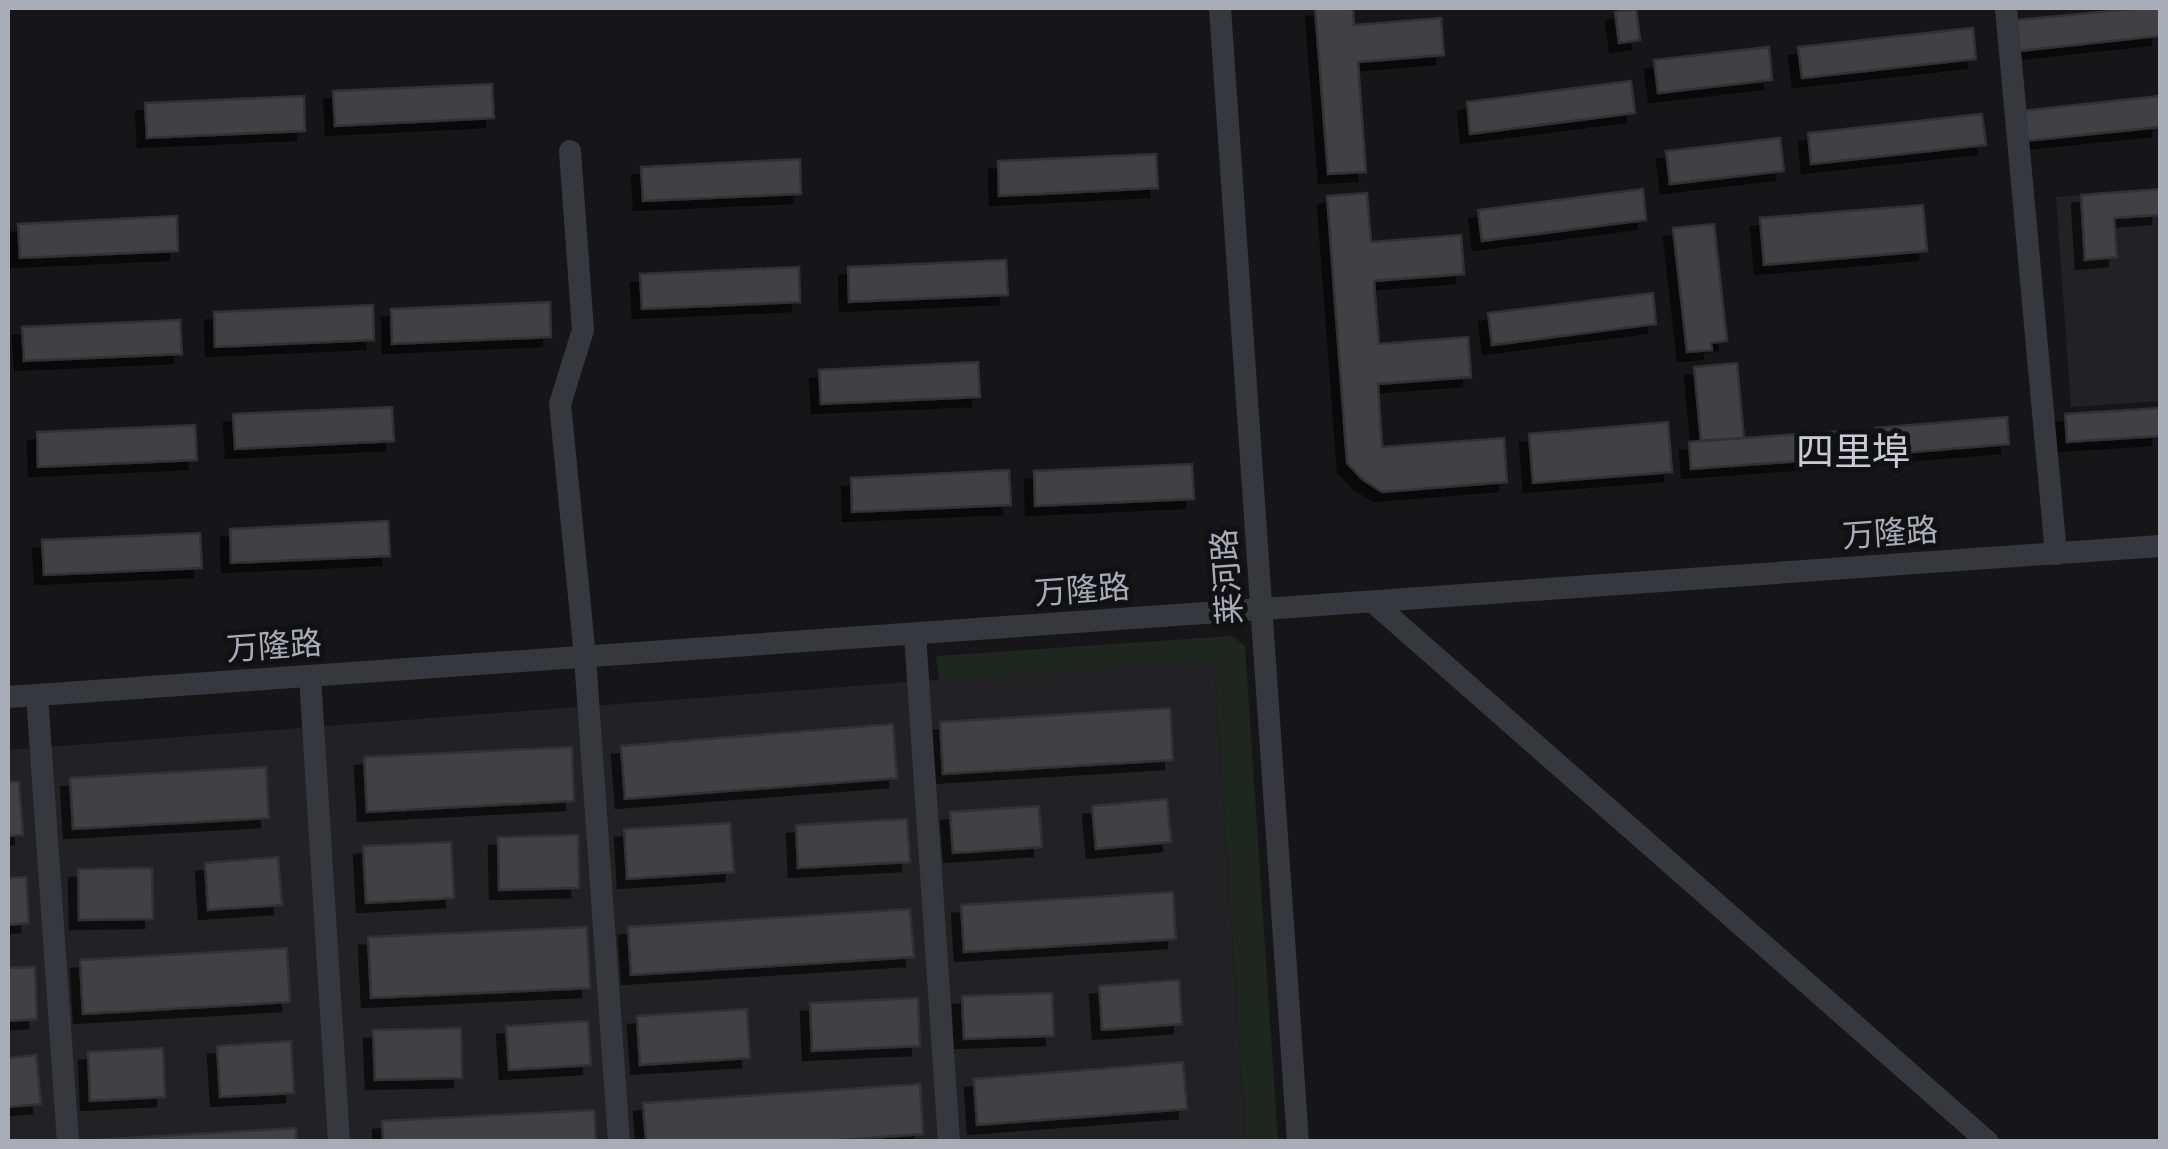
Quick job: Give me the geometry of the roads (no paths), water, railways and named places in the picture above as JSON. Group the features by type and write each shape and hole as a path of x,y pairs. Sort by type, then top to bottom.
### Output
{"street":[{"name":"莱河路","path":"1220,8 1298,1142"},
{"path":"2006,8 2056,554"},
{"path":"570,151 583,330 560,404 585,657 618,1142"},
{"name":"万隆路","path":"8,697 2160,546"},
{"path":"1373,602 1988,1142"},
{"path":"915,634 948,1142"},
{"path":"310,676 340,1142"},
{"path":"37,695 68,1142"}],"district":[{"name":"四里埠","path":"1853,452"}]}
